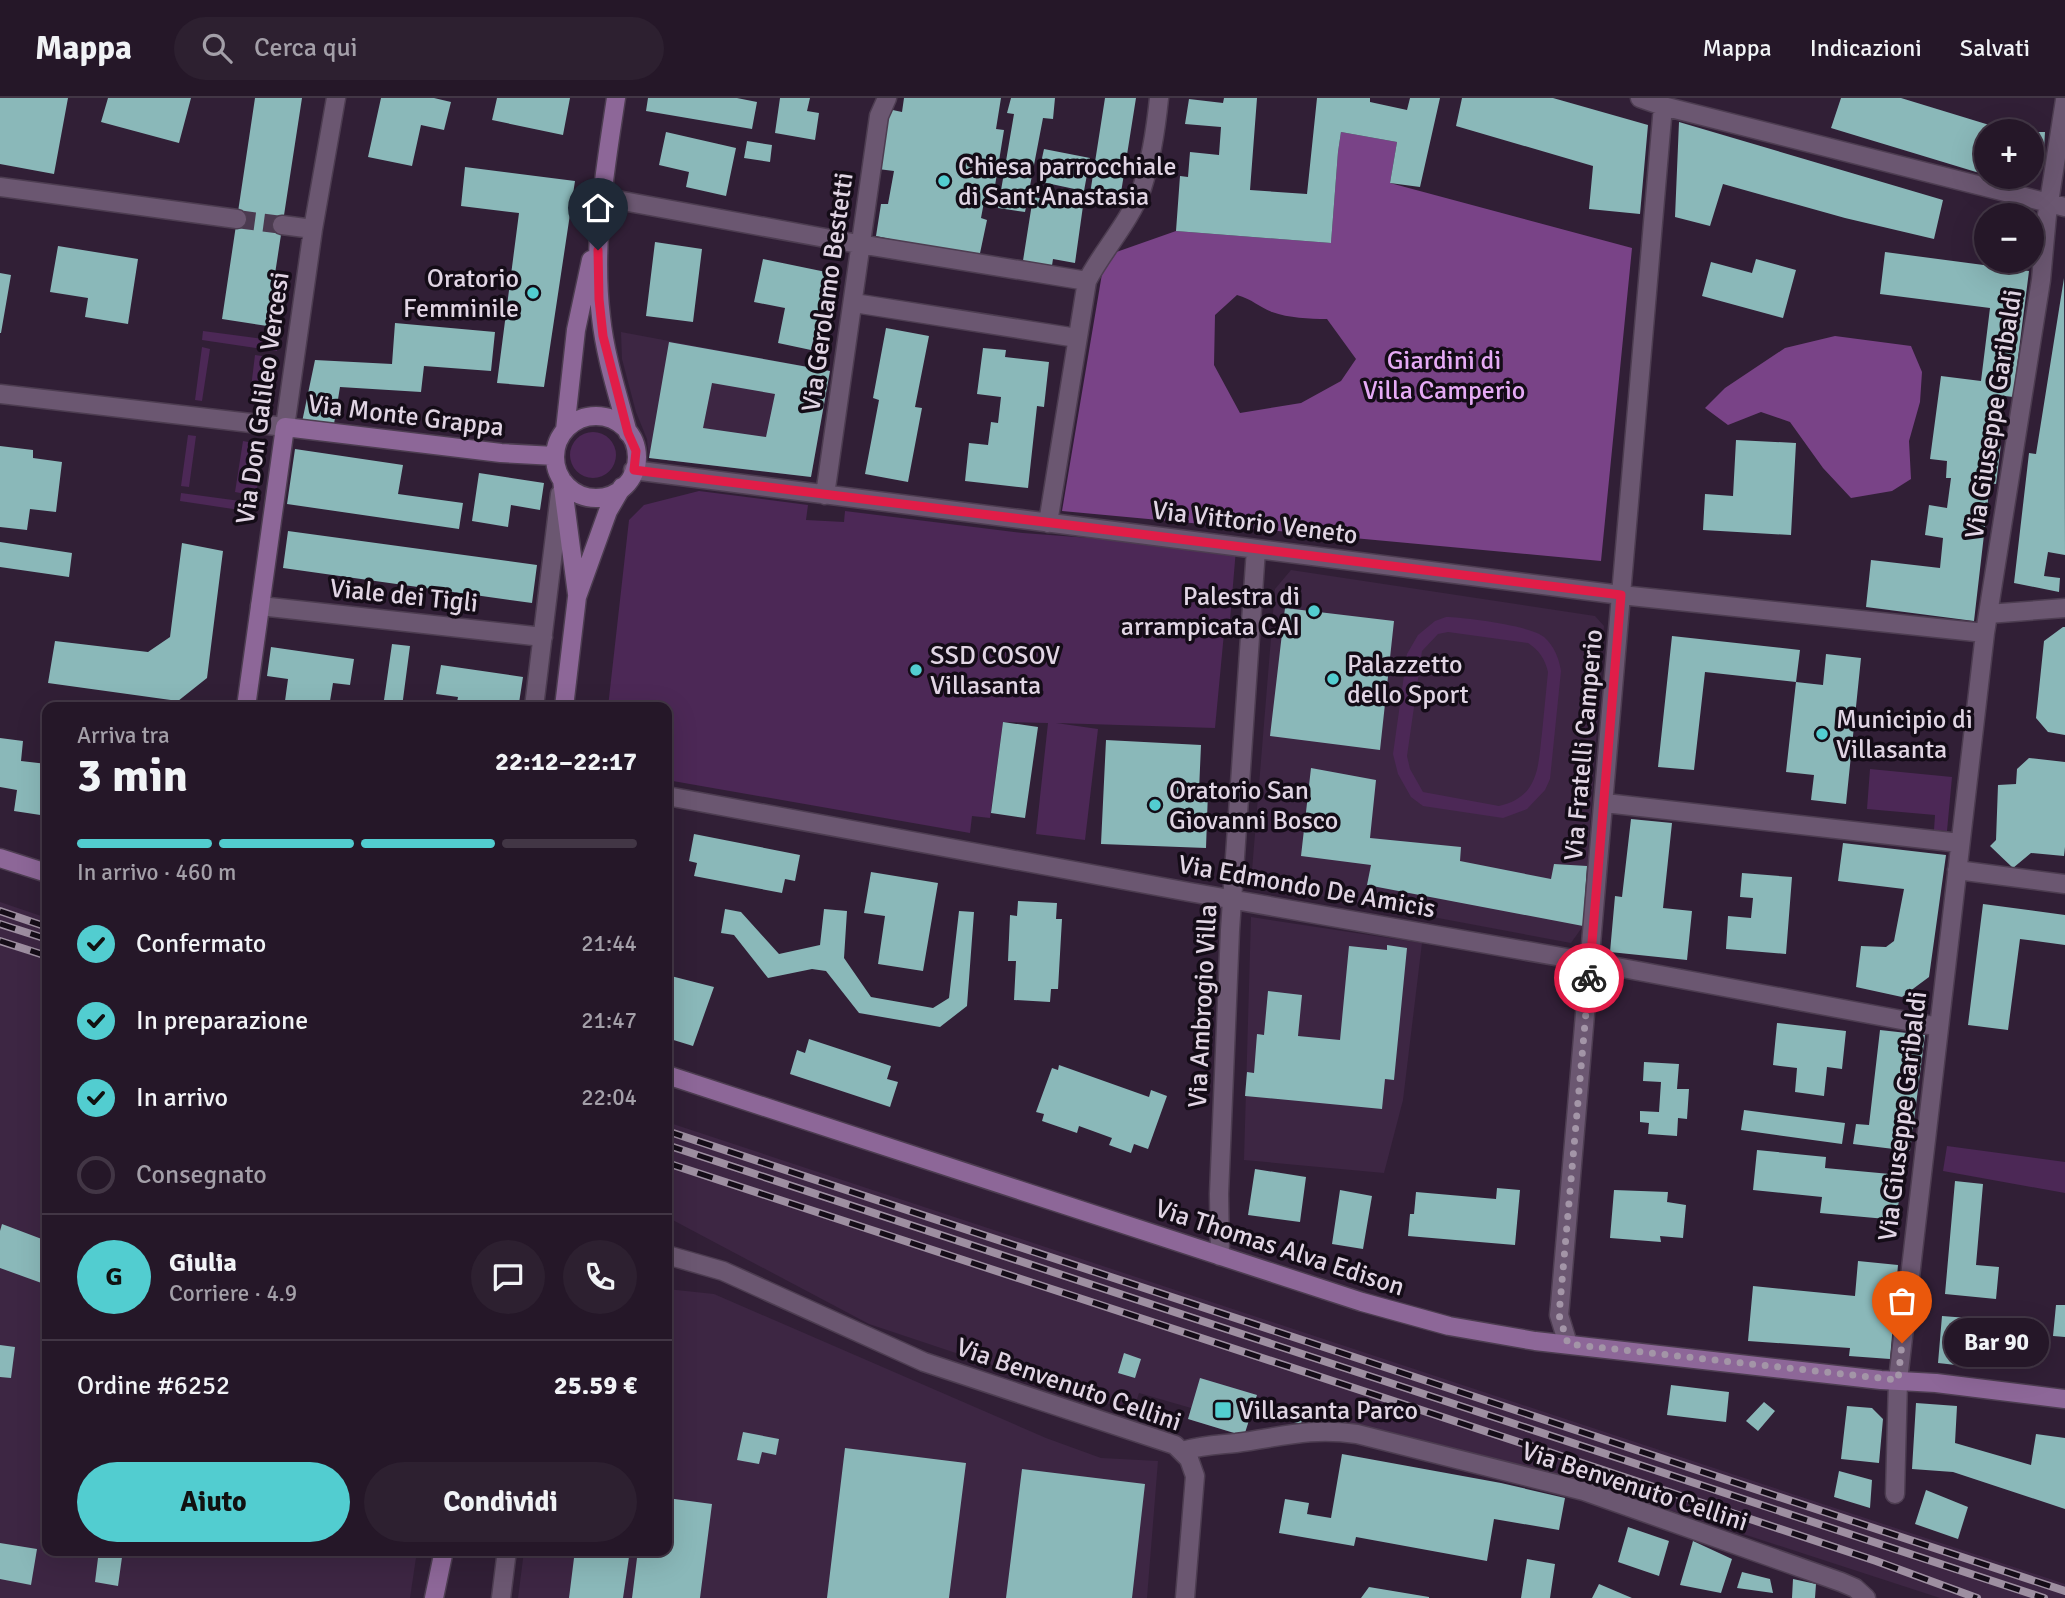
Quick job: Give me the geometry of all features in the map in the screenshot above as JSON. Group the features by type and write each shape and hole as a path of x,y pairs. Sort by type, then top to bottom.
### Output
{"street":[{"name":"Via Don Galileo Vercesi","path":"247,702 313,229 336,98"},
{"path":"565,430 576,330 598,222 615,98"},
{"name":"Via Gerolamo Bestetti","path":"825,495 854,303 860,244 880,116 887,98"},
{"path":"1048,523 1087,281 1121,229 1142,189 1159,98"},
{"path":"1640,98 2057,205"},
{"name":"Via Giuseppe Garibaldi","path":"1895,1494 1898,1380 1985,633 2041,280 2057,205 2065,100"},
{"name":"Via Fratelli Camperio","path":"1568,1344 1559,1315 1663,106"},
{"path":"0,187 237,219"},
{"path":"601,197 860,244 1087,281"},
{"path":"565,702 577,597 608,511 634,470 636,451 628,433 603,336 600,317 598,222"},
{"path":"282,225 313,229"},
{"path":"854,303 1077,338"},
{"name":"Via Monte Grappa","path":"0,394 483,451 555,456"},
{"path":"577,597 562,480 556,467 558,442 565,430 580,419 595,416 614,420 628,433"},
{"name":"Via Vittorio Veneto","path":"634,470 1621,595 1985,633"},
{"path":"562,480 574,491 591,497 606,496 622,487"},
{"path":"535,702 562,480"},
{"name":"Via Ambrogio Villa","path":"1220,1256 1219,1194 1230,930 1256,549"},
{"name":"Viale dei Tigli","path":"260,606 543,637"},
{"path":"1988,614 2065,608"},
{"name":"Via Edmondo De Amicis","path":"672,797 1938,1027"},
{"path":"1605,803 1960,843"},
{"path":"0,858 42,871"},
{"path":"1957,870 2065,884"},
{"name":"Via Thomas Alva Edison","path":"672,1077 1410,1316 1492,1334 1568,1344 1936,1382 2065,1399"},
{"name":"Via Benvenuto Cellini","path":"672,1256 723,1271 924,1362 1175,1445 1182,1451 1205,1444 1233,1443 1307,1431 1329,1430 1357,1434 1584,1491 1842,1582 1856,1588 1866,1598"},
{"path":"1182,1451 1189,1459 1195,1476 1185,1598"},
{"path":"434,1598 443,1556"},
{"path":"501,1598 506,1556"}],"shaded area":[{"path":"203,331 279,341 277,351 202,340"},
{"path":"621,332 830,371 811,477 649,458 647,439 636,412 622,359"},
{"path":"202,347 210,349 202,401 195,400"},
{"path":"255,355 275,358 268,407 249,404"},
{"path":"593,432 609,439 616,455 609,471 593,478 577,471 570,455 577,439"},
{"path":"188,435 196,436 189,487 181,486"},
{"path":"243,441 263,445 256,496 235,492"},
{"name":"SSD COSOV Villasanta","path":"699,491 808,505 806,520 844,522 845,511 1023,533 1236,549 1229,632 1224,633 1215,728 1056,723 1098,729 1085,840 1036,834 1048,723 1003,722 990,818 972,816 970,833 672,781 672,702 609,702 629,520 644,505"},
{"path":"181,493 255,503 253,512 180,501"},
{"path":"1291,570 1595,616 1604,626 1583,926 1571,943 1251,883 1275,589"},
{"path":"1455,617 1526,629 1544,637 1556,652 1561,671 1550,779 1545,790 1527,809 1503,818 1423,806 1411,797 1398,774 1393,754 1407,654 1418,635 1435,621","holes":["1448,632 1528,643 1541,655 1548,672 1539,757 1529,788 1522,796 1499,806 1423,792 1410,769 1407,756 1422,651 1438,634"]},
{"path":"1870,769 1952,777 1947,831 1934,830 1935,815 1867,809"},
{"path":"0,902 42,916 42,1556 416,1556 410,1598 0,1598"},
{"path":"1251,917 1422,943 1403,1100 1384,1173 1244,1160"},
{"path":"672,1124 2065,1584 2065,1598 1940,1598 1586,1483 1386,1432 1344,1424 1301,1424 1283,1419 1286,1405 1257,1397 1244,1436 1188,1419 1191,1408 1139,1393 1133,1412 869,1324 672,1220"},
{"path":"1947,1146 2065,1162 2065,1193 1943,1171"},
{"path":"672,1290 714,1294 1046,1438 1101,1458 1158,1461 1147,1598 518,1598 523,1556 672,1556"}],"green space":[{"name":"Giardini di Villa Camperio","path":"1341,132 1397,142 1390,183 1632,248 1601,561 1062,511 1105,256 1176,231 1331,243","holes":["1237,295 1279,314 1327,319 1356,359 1341,381 1301,403 1240,413 1214,365 1215,315"]},
{"path":"1835,336 1911,346 1922,372 1920,402 1909,441 1911,479 1892,491 1851,498 1823,468 1790,422 1761,412 1728,425 1705,408 1725,388 1785,348"}],"building":[{"path":"0,98 68,98 54,174 0,164"},
{"path":"108,98 191,98 179,143 101,122"},
{"path":"255,98 302,98 267,326 222,319"},
{"path":"381,98 434,98 451,102 444,130 421,125 412,166 368,157"},
{"path":"497,98 570,98 563,135 492,120"},
{"path":"648,98 737,98 757,102 752,129 646,111"},
{"path":"780,98 810,98 807,111 819,113 815,140 775,133"},
{"name":"Chiesa parrocchiale di Sant'Anastasia","path":"904,98 1001,98 996,129 1004,130 994,192 986,191 981,218 987,220 979,258 876,236 881,204 888,204 894,171 878,169 888,109 902,112"},
{"path":"1011,98 1055,98 1053,119 1043,118 1025,212 998,208 1014,114 1007,113"},
{"path":"1105,98 1136,98 1120,199 1090,194"},
{"path":"1224,98 1257,98 1250,190 1307,194 1317,98 1370,98 1370,102 1407,110 1410,98 1440,98 1420,187 1390,183 1397,142 1341,132 1331,243 1176,231 1180,176 1188,177 1190,152 1219,155 1221,127 1185,124 1189,99 1223,103"},
{"path":"1462,98 1553,98 1648,125 1640,214 1589,209 1593,166 1456,126"},
{"path":"1841,98 1901,98 1974,120 1974,171 1831,128"},
{"path":"1679,122 1943,200 1934,239 1845,218 1723,184 1710,226 1675,217"},
{"path":"666,132 736,148 726,196 686,187 689,172 659,165"},
{"path":"747,141 772,145 770,162 744,158"},
{"path":"1044,149 1090,158 1084,191 1037,181"},
{"name":"Oratorio Femminile","path":"465,167 575,181 544,387 497,383 519,213 461,206"},
{"path":"1033,197 1083,206 1075,263 1053,259 1051,272 1022,267"},
{"path":"655,242 702,249 693,322 646,316"},
{"path":"58,246 138,259 128,324 85,317 88,298 50,292"},
{"path":"1885,252 1974,264 1974,273 2029,273 2013,397 1997,395 1991,443 2001,444 1996,484 1990,483 1974,621 1866,607 1871,560 1940,568 1943,538 1925,535 1929,505 1947,508 1951,478 1946,478 1947,461 1930,459 1941,376 1981,381 1990,308 1880,294"},
{"path":"763,259 826,272 824,281 834,284 822,343 813,341 811,350 778,343 785,308 754,302"},
{"path":"1756,259 1796,270 1783,318 1702,296 1711,262 1752,273"},
{"path":"0,273 11,275 1,333 0,333"},
{"path":"2064,278 2065,555 2048,552 2044,576 2060,578 2059,592 2014,583 2029,453 2036,454"},
{"path":"395,323 495,332 491,371 424,366 421,392 340,387 334,424 302,422 315,360 392,364"},
{"path":"886,328 929,336 915,407 922,408 908,482 865,474 879,400 873,398"},
{"path":"669,342 830,371 811,477 649,458","holes":["712,383 775,394 766,437 703,428"]},
{"path":"983,348 1006,350 1005,357 1049,362 1044,407 1037,406 1028,488 965,481 969,443 988,445 991,422 998,423 1001,397 977,394"},
{"path":"1736,440 1796,443 1791,535 1703,530 1705,494 1733,496"},
{"path":"0,446 33,450 33,458 62,462 56,512 30,509 27,530 0,527"},
{"path":"295,449 403,465 398,494 463,503 459,529 287,504"},
{"path":"479,473 544,483 540,510 511,505 508,527 472,521"},
{"path":"288,531 537,565 532,603 283,568"},
{"path":"0,542 72,553 69,577 0,567"},
{"path":"182,543 223,551 207,678 178,701 48,683 55,641 148,652 170,637"},
{"name":"Palazzetto dello Sport","path":"1285,608 1394,621 1380,750 1270,736"},
{"path":"2063,627 2065,735 2048,732 2036,718 2044,641"},
{"path":"1672,636 1800,650 1796,682 1705,672 1694,770 1658,767"},
{"path":"392,644 410,646 403,702 384,702"},
{"path":"271,647 354,659 350,685 333,683 330,702 285,701 288,679 267,676"},
{"name":"Municipio di Villasanta","path":"1826,654 1861,658 1846,804 1811,800 1814,775 1786,772 1796,682 1823,685"},
{"path":"441,665 523,677 519,702 457,702 458,697 436,694"},
{"path":"1003,722 1038,727 1025,818 991,813"},
{"path":"0,738 23,741 21,761 42,763 42,815 14,811 17,790 0,787"},
{"name":"Oratorio San Giovanni Bosco","path":"1106,740 1201,745 1199,791 1208,791 1206,848 1101,844"},
{"path":"2029,758 2065,762 2064,856 2031,853 2013,868 1990,846 1996,840 1998,785 2016,784 2017,769"},
{"path":"1311,768 1376,780 1370,838 1461,847 1460,861 1551,879 1554,864 1587,866 1583,926 1367,885 1371,865 1301,856"},
{"path":"1631,819 1672,823 1663,908 1692,911 1687,960 1610,952 1615,896 1622,897"},
{"path":"694,834 800,855 795,881 785,879 782,893 694,876 697,863 689,861"},
{"path":"1843,843 1946,855 1929,977 1902,997 1856,987 1861,946 1886,947 1894,941 1904,889 1838,881"},
{"path":"871,872 938,883 923,971 878,964 885,916 864,913"},
{"path":"1742,873 1792,877 1786,954 1726,949 1728,916 1751,918 1753,898 1740,897"},
{"path":"1018,901 1057,903 1056,919 1062,919 1058,989 1051,989 1050,1002 1014,1000 1016,961 1008,961 1010,915 1017,916"},
{"path":"1983,904 2065,915 2065,945 2020,939 2008,1030 1968,1025"},
{"path":"725,909 741,912 779,954 820,945 824,909 847,911 844,958 871,997 933,1008 949,998 959,911 974,912 967,1006 940,1027 859,1013 826,971 812,969 768,978 734,935 721,933"},
{"path":"1387,945 1407,948 1394,1080 1385,1079 1382,1109 1245,1096 1247,1072 1254,1073 1257,1034 1264,1035 1268,991 1302,995 1298,1036 1340,1040 1349,946 1387,950"},
{"path":"672,976 714,987 693,1046 672,1040"},
{"path":"1777,1023 1846,1031 1842,1069 1827,1067 1824,1096 1795,1092 1797,1068 1773,1065"},
{"path":"1880,1030 1925,1035 1910,1151 1853,1144 1856,1124 1869,1125"},
{"path":"809,1039 891,1066 887,1079 898,1082 890,1107 790,1074 797,1050 805,1053"},
{"path":"1644,1062 1679,1064 1677,1089 1689,1089 1687,1119 1678,1118 1677,1136 1648,1134 1649,1123 1640,1122 1640,1111 1659,1112 1661,1082 1643,1081"},
{"path":"1059,1065 1149,1097 1151,1090 1167,1096 1148,1149 1134,1144 1131,1153 1109,1145 1112,1138 1079,1126 1077,1133 1042,1121 1044,1114 1036,1112 1052,1068 1058,1070"},
{"path":"1744,1110 1845,1123 1842,1144 1741,1130"},
{"path":"1757,1150 1826,1157 1825,1168 1901,1175 1897,1220 1820,1213 1822,1197 1753,1190"},
{"path":"1255,1169 1306,1177 1300,1222 1248,1215"},
{"path":"1955,1181 1983,1184 1976,1265 1999,1267 1996,1299 1945,1294"},
{"path":"1497,1188 1520,1190 1515,1245 1408,1236 1416,1192 1496,1199"},
{"path":"1340,1190 1372,1196 1363,1249 1332,1244"},
{"path":"1614,1190 1668,1192 1667,1202 1686,1205 1683,1238 1660,1236 1661,1242 1610,1238"},
{"path":"2,1224 42,1239 42,1283 0,1268"},
{"path":"1858,1261 1898,1265 1890,1359 1849,1356 1850,1348 1748,1341 1753,1286 1855,1296"},
{"path":"2056,1305 2065,1305 2065,1337 2053,1336"},
{"path":"1942,1316 1981,1319 1979,1337 1986,1338 1983,1368 1938,1363"},
{"path":"0,1345 15,1347 11,1378 0,1377"},
{"path":"1124,1353 1141,1359 1135,1378 1118,1373"},
{"path":"1200,1378 1257,1395 1244,1436 1188,1419"},
{"path":"1671,1385 1729,1392 1726,1422 1667,1415"},
{"path":"1764,1402 1775,1411 1758,1431 1746,1421"},
{"path":"1916,1403 1957,1406 1955,1443 2031,1465 2036,1434 2065,1438 2065,1509 1953,1472 1912,1469"},
{"path":"1286,1405 1305,1410 1301,1424 1283,1419"},
{"path":"1847,1406 1872,1408 1883,1419 1879,1463 1841,1459"},
{"path":"743,1432 779,1439 776,1455 762,1452 759,1464 737,1460"},
{"path":"845,1448 966,1463 949,1598 827,1598"},
{"path":"1342,1454 1501,1483 1565,1498 1559,1530 1494,1519 1487,1561 1356,1537 1354,1546 1279,1533 1285,1499 1309,1503 1307,1514 1331,1518"},
{"path":"1022,1469 1145,1484 1132,1598 1006,1598"},
{"path":"1839,1471 1872,1480 1870,1508 1834,1497"},
{"path":"1926,1490 1968,1507 1958,1539 1915,1524"},
{"path":"672,1499 712,1504 700,1598 632,1598 637,1556 672,1556"},
{"path":"1628,1527 1669,1541 1659,1576 1618,1562"},
{"path":"1693,1541 1732,1559 1721,1593 1680,1585"},
{"path":"0,1543 37,1549 31,1585 0,1579"},
{"path":"98,1556 122,1556 118,1586 95,1582"},
{"path":"574,1556 629,1556 623,1598 569,1598"},
{"path":"1527,1559 1555,1564 1550,1598 1521,1598"},
{"path":"1742,1572 1770,1579 1773,1593 1737,1588"},
{"path":"1793,1579 1816,1584 1815,1598 1792,1598"},
{"path":"1599,1584 1632,1598 1592,1598"},
{"path":"1369,1587 1429,1597 1429,1598 1361,1598"}],"tunnel":[{"path":"237,219 282,225"}],"railway":[{"path":"0,911 42,925"},
{"path":"0,924 42,937"},
{"path":"0,941 42,954"},
{"path":"672,1133 2065,1591"},
{"path":"672,1147 2044,1598"},
{"path":"672,1165 1543,1450 1876,1561 1977,1598"}],"way so far":[{"path":"1589,978 1559,1315 1568,1344 1748,1366 1898,1380 1902,1343"}],"place":[{"name":"Chiesa parrocchiale di Sant'Anastasia","path":"944,181"},
{"name":"Oratorio Femminile","path":"533,293"},
{"name":"Palestra di arrampicata CAI","path":"1314,611"},
{"name":"SSD COSOV Villasanta","path":"916,670"},
{"name":"Palazzetto dello Sport","path":"1333,679"},
{"name":"Municipio di Villasanta","path":"1822,734"},
{"name":"Oratorio San Giovanni Bosco","path":"1155,805"},
{"name":"Bar 90","path":"1902,1343"},
{"name":"Villasanta Parco","path":"1223,1410"}],"route":[{"path":"598,250 603,336 628,433 636,451 634,470 1621,595 1589,978"}]}
